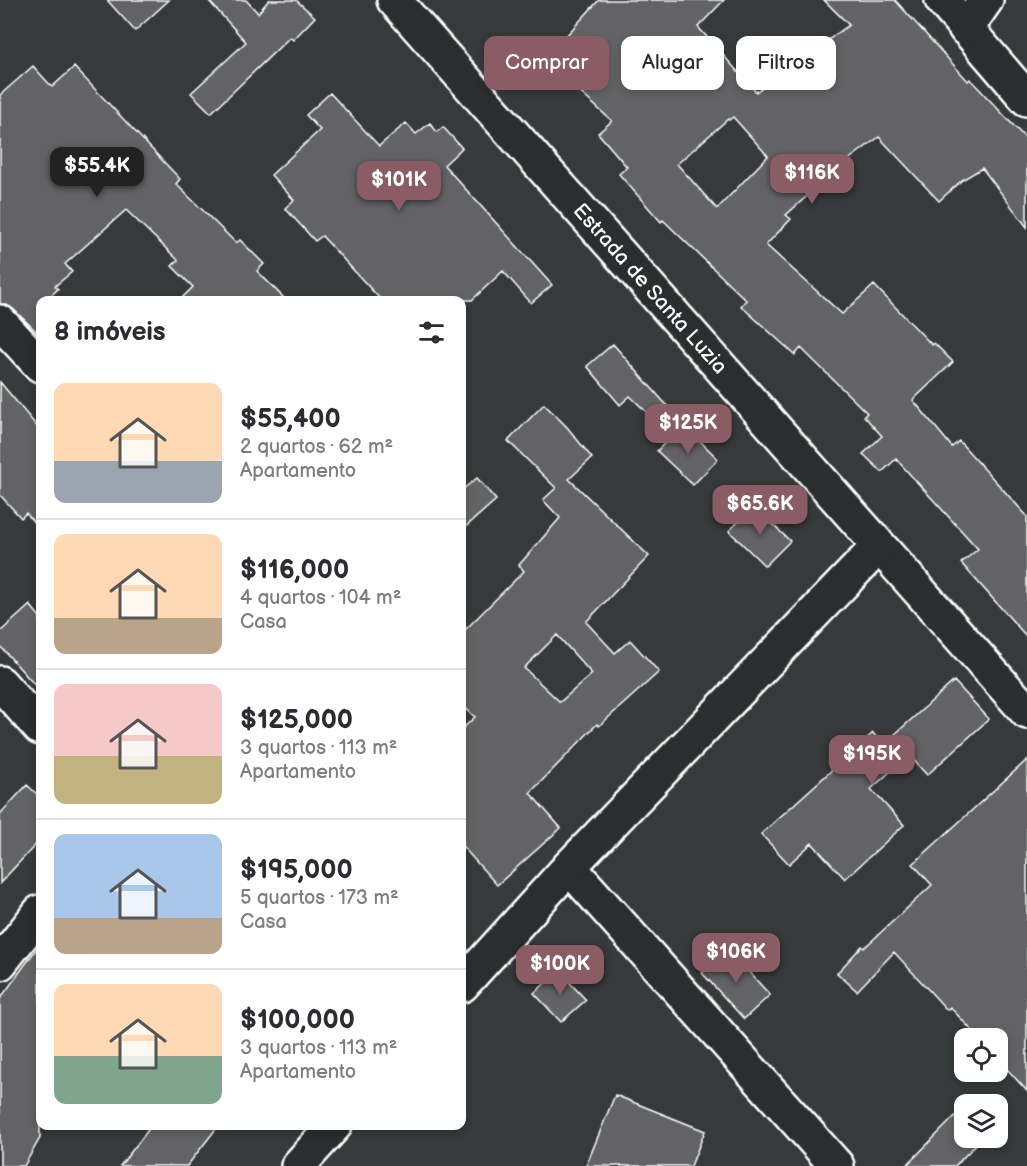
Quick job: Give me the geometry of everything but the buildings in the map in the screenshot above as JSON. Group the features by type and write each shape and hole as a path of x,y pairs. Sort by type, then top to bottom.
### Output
{"street":[{"name":"Estrada de Santa Luzia","path":"394,0 1027,712"},
{"path":"942,0 1027,99"},
{"path":"966,29 986,0"},
{"path":"0,322 36,361"},
{"path":"466,981 569,867 878,547"},
{"path":"0,683 36,724"},
{"path":"569,867 837,1166"},
{"path":"0,963 36,917"},
{"path":"298,1166 330,1130"}]}
